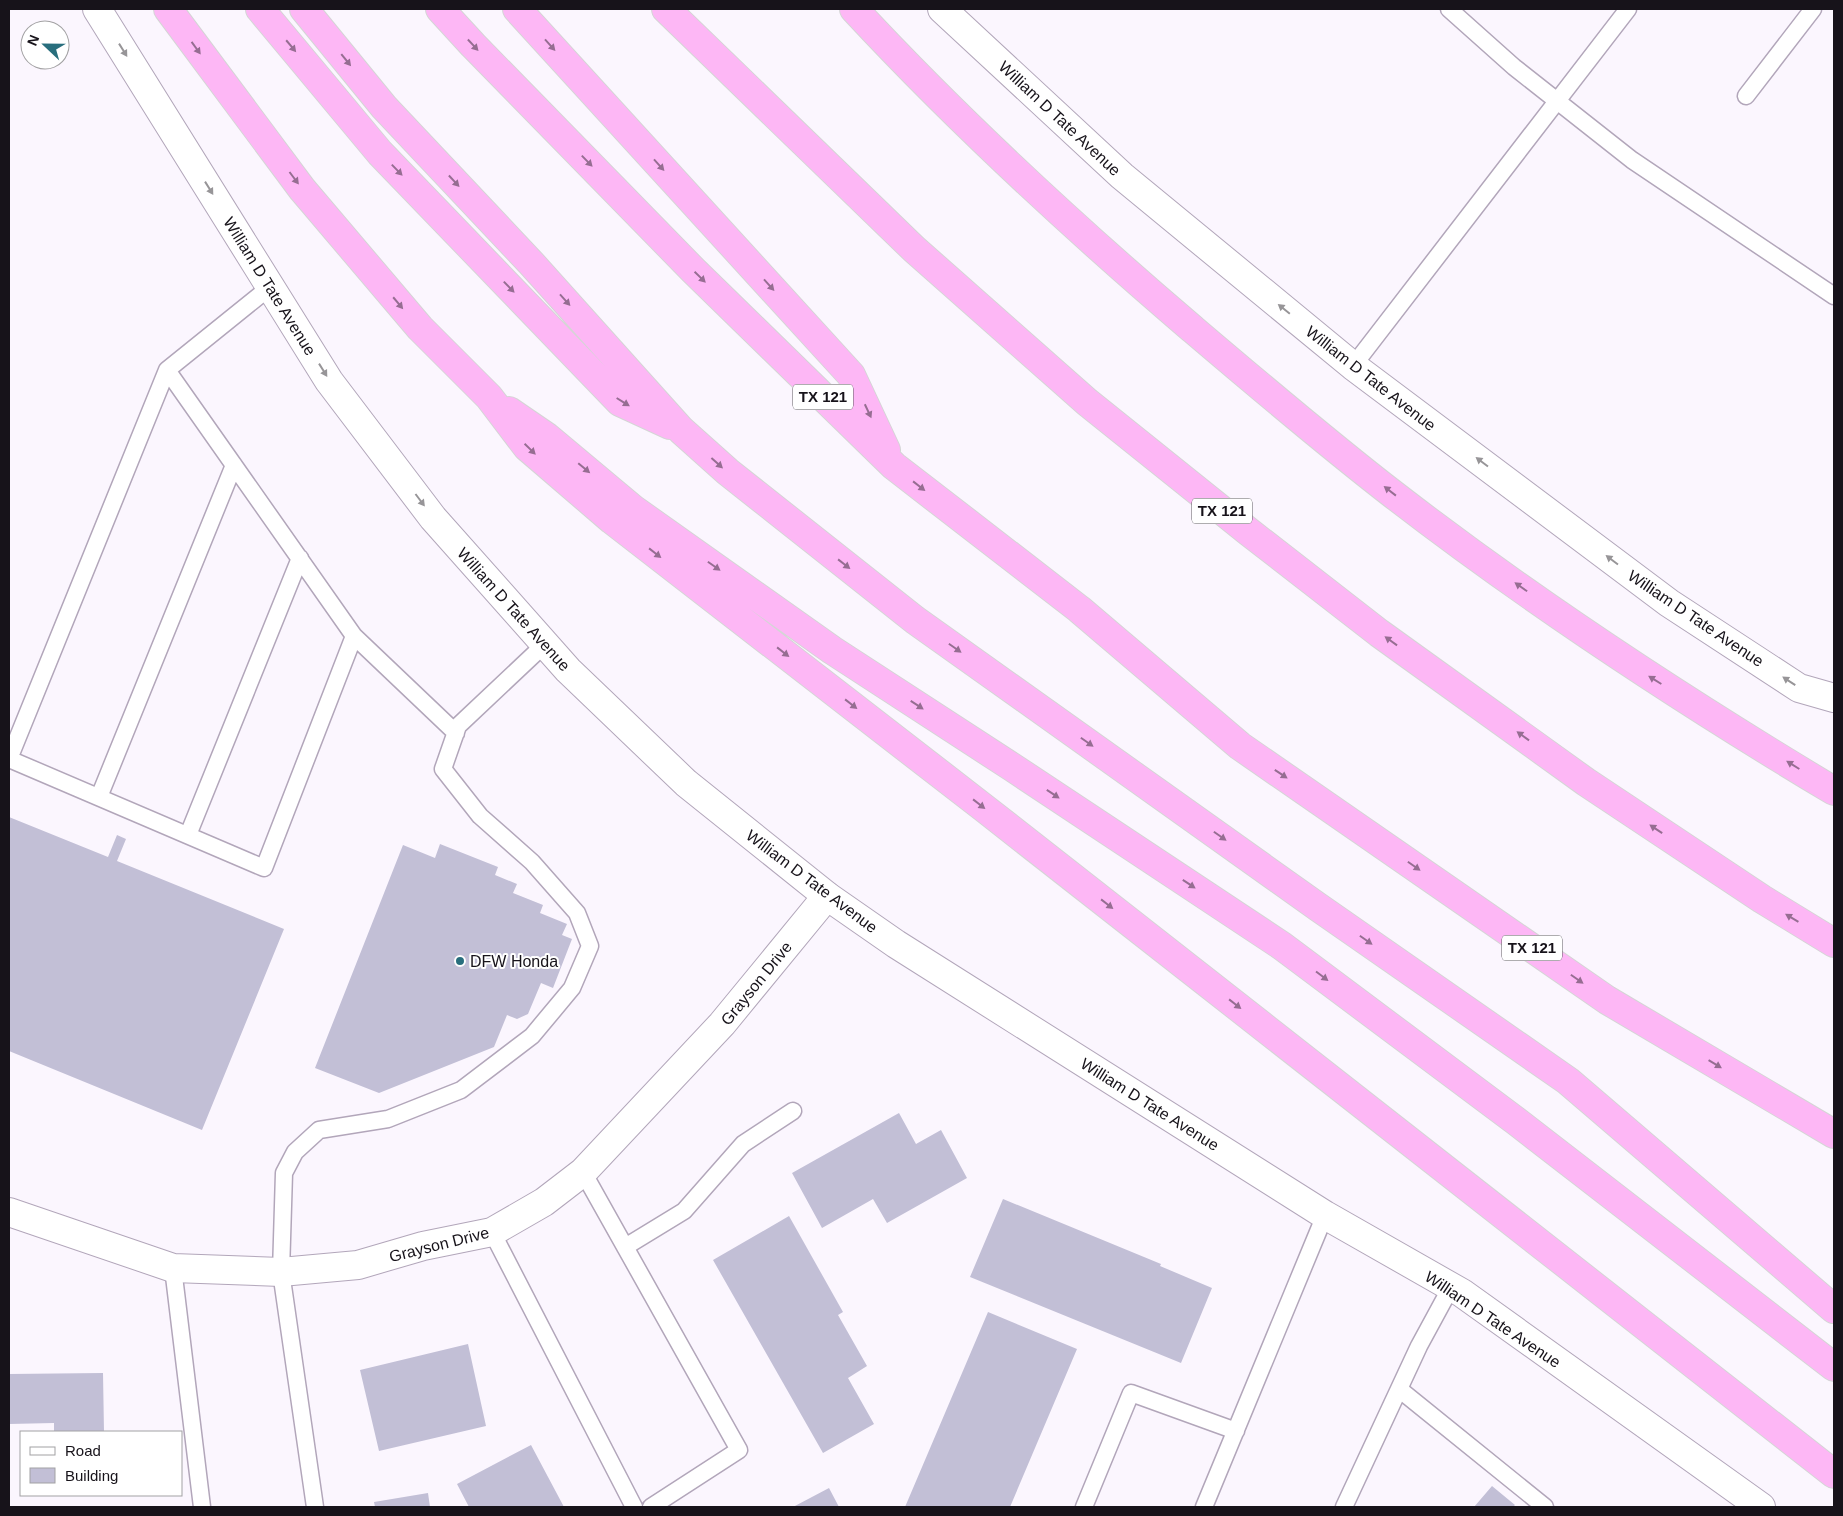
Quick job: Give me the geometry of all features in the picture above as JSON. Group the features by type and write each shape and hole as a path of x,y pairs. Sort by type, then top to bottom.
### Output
{"highway":[{"path":"168,9 302,189 420,328 489,397 527,447 612,520 984,808 1834,1474"},
{"path":"260,9 380,153 620,402 681,430"},
{"path":"304,9 384,107 531,263 681,430 728,472 915,620 1318,907 1568,1081 1834,1309"},
{"name":"TX 121","path":"440,9 693,270 894,466 1079,609 1240,746 1607,1000 1834,1134"},
{"path":"517,9 851,375 894,466"},
{"name":"TX 121","path":"666,9 914,249 1087,402 1249,532 1380,633 1586,782 1762,899 1834,943"},
{"path":"854,9 972,130 1058,212 1294,415 1394,494 1496,570 1646,674 1834,791"},
{"path":"489,397 547,437 633,509 832,650 1282,946 1524,1127 1834,1368"}],"main road":[{"name":"William D Tate Avenue","path":"97,9 329,381 434,518 568,670 686,783 827,896 896,944 1325,1215 1451,1287 1760,1507"},
{"name":"William D Tate Avenue","path":"942,9 1122,176 1353,366 1669,603 1799,688 1834,698"},
{"name":"Grayson Drive","path":"9,1212 174,1268 281,1272 358,1265 423,1246 492,1232 544,1202 583,1172 722,1024 827,896"}],"lane":[{"path":"1449,9 1514,67 1632,160 1834,296"},
{"path":"1746,96 1812,9"},
{"path":"1353,366 1628,10"},
{"path":"270,287 167,370 9,759 264,868 354,636"},
{"path":"167,370 354,636 456,733"},
{"path":"99,797 234,465"},
{"path":"188,835 300,558"},
{"path":"315,1507 281,1272 284,1173 295,1152 319,1130 388,1118 461,1090 532,1036 572,988 590,946 577,913 532,862 480,816 443,769 458,726 545,644"},
{"path":"625,1246 684,1211 743,1144 793,1111"},
{"path":"583,1172 739,1450 652,1507"},
{"path":"1204,1507 1325,1215"},
{"path":"492,1232 634,1507"},
{"path":"174,1268 202,1507"},
{"path":"1344,1507 1399,1389 1451,1287"},
{"path":"1399,1389 1545,1507"},
{"path":"1084,1507 1131,1393 1236,1431"}],"building":[{"path":"9,817 108,857 117,835 126,839 117,861 284,929 202,1130 9,1051"},
{"name":"DFW Honda","path":"440,844 498,867 495,875 517,884 513,893 543,905 540,913 567,924 562,935 572,939 553,988 541,983 528,1014 517,1019 507,1015 494,1047 379,1093 315,1068 403,845 435,858"},
{"path":"899,1113 916,1144 941,1130 967,1178 887,1223 873,1199 822,1228 792,1173"},
{"path":"1003,1199 1161,1264 1160,1266 1212,1288 1181,1363 970,1277"},
{"path":"789,1216 843,1312 838,1315 867,1366 848,1378 874,1424 823,1453 713,1260"},
{"path":"988,1312 1077,1349 1010,1507 905,1507"},
{"path":"468,1344 486,1426 379,1451 360,1370"},
{"path":"103,1373 104,1431 54,1431 54,1423 9,1424 9,1374"},
{"path":"531,1445 564,1507 469,1507 457,1484"},
{"path":"1492,1486 1515,1505 1513,1507 1474,1507"},
{"path":"829,1488 839,1507 793,1507"},
{"path":"428,1493 430,1507 375,1507 374,1502"}],"place":[{"name":"DFW Honda","path":"460,961"}]}
